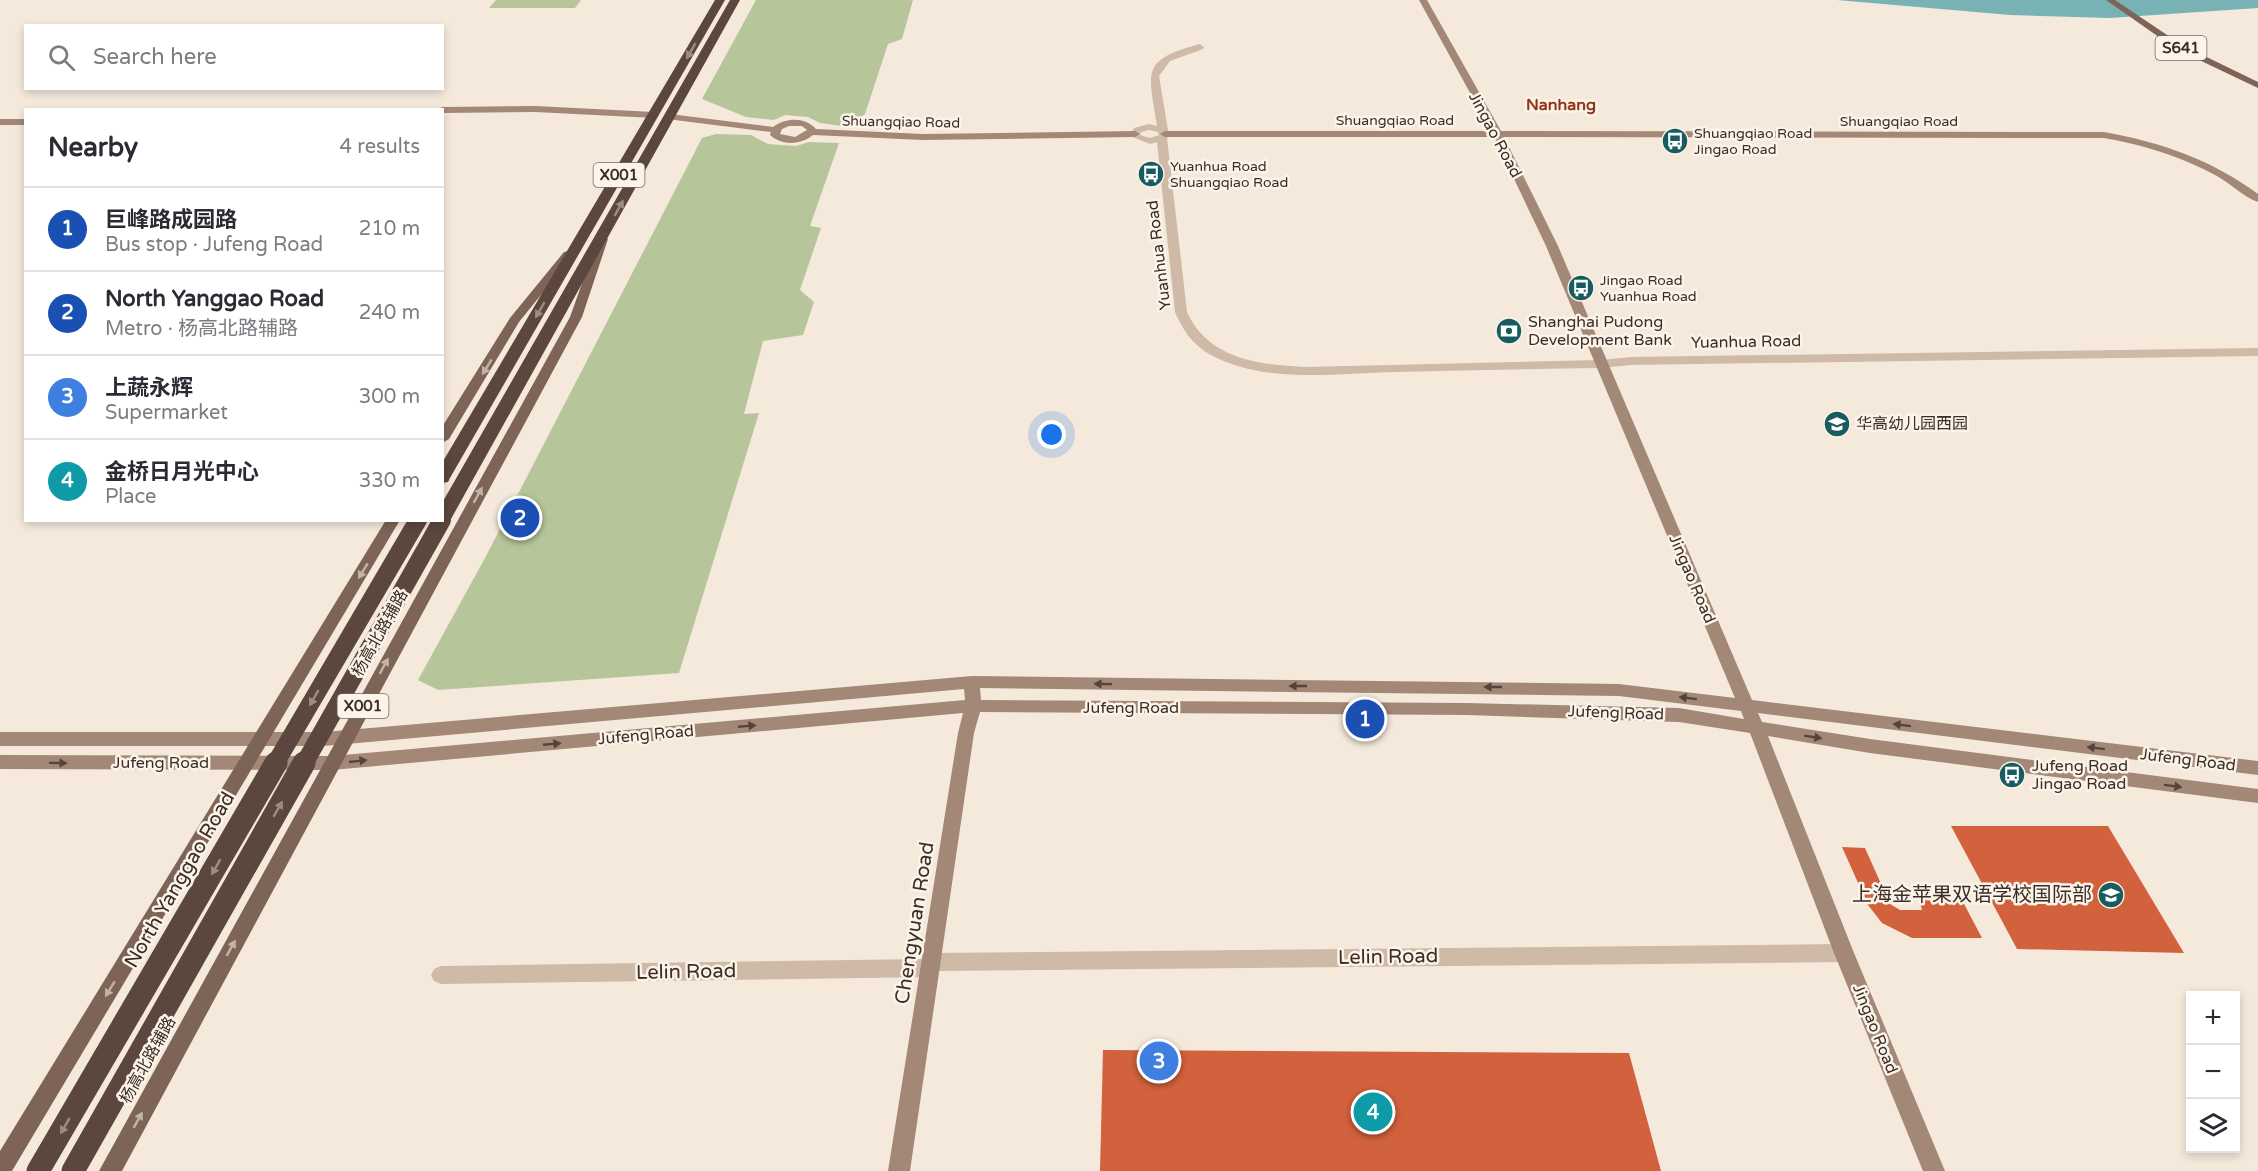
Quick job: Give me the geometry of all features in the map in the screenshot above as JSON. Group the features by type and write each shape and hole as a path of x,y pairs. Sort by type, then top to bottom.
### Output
{"highway":[{"name":"X001","path":"444,475 720,0"},
{"name":"X001","path":"444,516 735,0"},
{"name":"North Yanggao Road","path":"38,1171 416,522"},
{"name":"X001","path":"73,1171 441,522"}],"main road":[{"name":"S641","path":"2110,0 2179,47 2258,85"},
{"name":"S641","path":"2120,0 2186,44 2258,80"},
{"name":"Jingao Road","path":"1423,2 1506,150 1552,246 1756,728 1844,952 1934,1171"},
{"path":"444,110 554,110 654,115"},
{"name":"Shuangqiao Road","path":"670,117 776,130 783,125 800,123 812,127 811,132"},
{"path":"0,122 24,122"},
{"name":"Shuangqiao Road","path":"776,130 774,132 778,137 787,140 804,137 811,132 923,137 1135,134"},
{"name":"Shuangqiao Road","path":"1163,134 2104,135 2148,143 2188,156 2226,176 2258,199"},
{"name":"杨高北路辅路","path":"110,1171 576,317 604,235"},
{"name":"X001","path":"444,436 514,321 584,236"},
{"path":"0,1171 392,522"},
{"name":"Jufeng Road","path":"0,739 346,737 972,682 1551,688 1620,690 2258,768"},
{"name":"Chengyuan Road","path":"899,1171 966,733 973,706 972,682"},
{"name":"Jufeng Road","path":"0,762 332,764 973,706 1467,709 1679,715 2008,765 2258,796"}],"street":[{"name":"Yuanhua Road","path":"1200,47 1172,56 1157,67 1154,76 1163,134 1181,312 1188,328 1199,343 1220,355 1268,368 1298,370 1815,357 2258,352"},
{"path":"1135,134 1137,130 1145,127 1163,134"},
{"name":"Lelin Road","path":"441,975 932,965 1844,952"}],"green space":[{"path":"496,0 581,0 575,8 489,8"},
{"path":"756,0 913,0 902,39 888,44 865,114 849,127 820,123 808,117 785,115 774,120 746,117 702,99"},
{"path":"716,134 751,135 768,144 796,146 809,142 839,143 810,226 821,228 800,290 814,302 803,335 763,341 744,414 759,413 679,673 438,690 418,680 485,558 702,138"}],"water":[{"path":"1837,0 2258,0 2258,8 2110,18 2010,15"}],"building":[{"path":"1951,826 2108,826 2184,953 2017,949"},
{"path":"1842,847 1865,848 1890,904 1900,910 1922,910 1919,900 1963,902 1982,938 1912,938 1882,923 1868,905"},
{"path":"1103,1050 1629,1053 1661,1171 1100,1171"}],"place":[{"name":"Shuangqiao Road Jingao Road","path":"1675,141"},
{"name":"Yuanhua Road Shuangqiao Road","path":"1151,174"},
{"name":"Jingao Road Yuanhua Road","path":"1581,288"},
{"name":"Shanghai Pudong Development Bank","path":"1509,331"},
{"name":"华高幼儿园西园","path":"1837,424"},
{"name":"North Yanggao Road","path":"520,518"},
{"name":"巨峰路成园路","path":"1365,719"},
{"name":"Jufeng Road Jingao Road","path":"2012,775"},
{"name":"上海金苹果双语学校国际部","path":"2111,895"},
{"name":"上蔬永辉","path":"1159,1061"},
{"name":"金桥日月光中心","path":"1373,1112"}],"district":[{"name":"Nanhang","path":"1561,105"}]}
